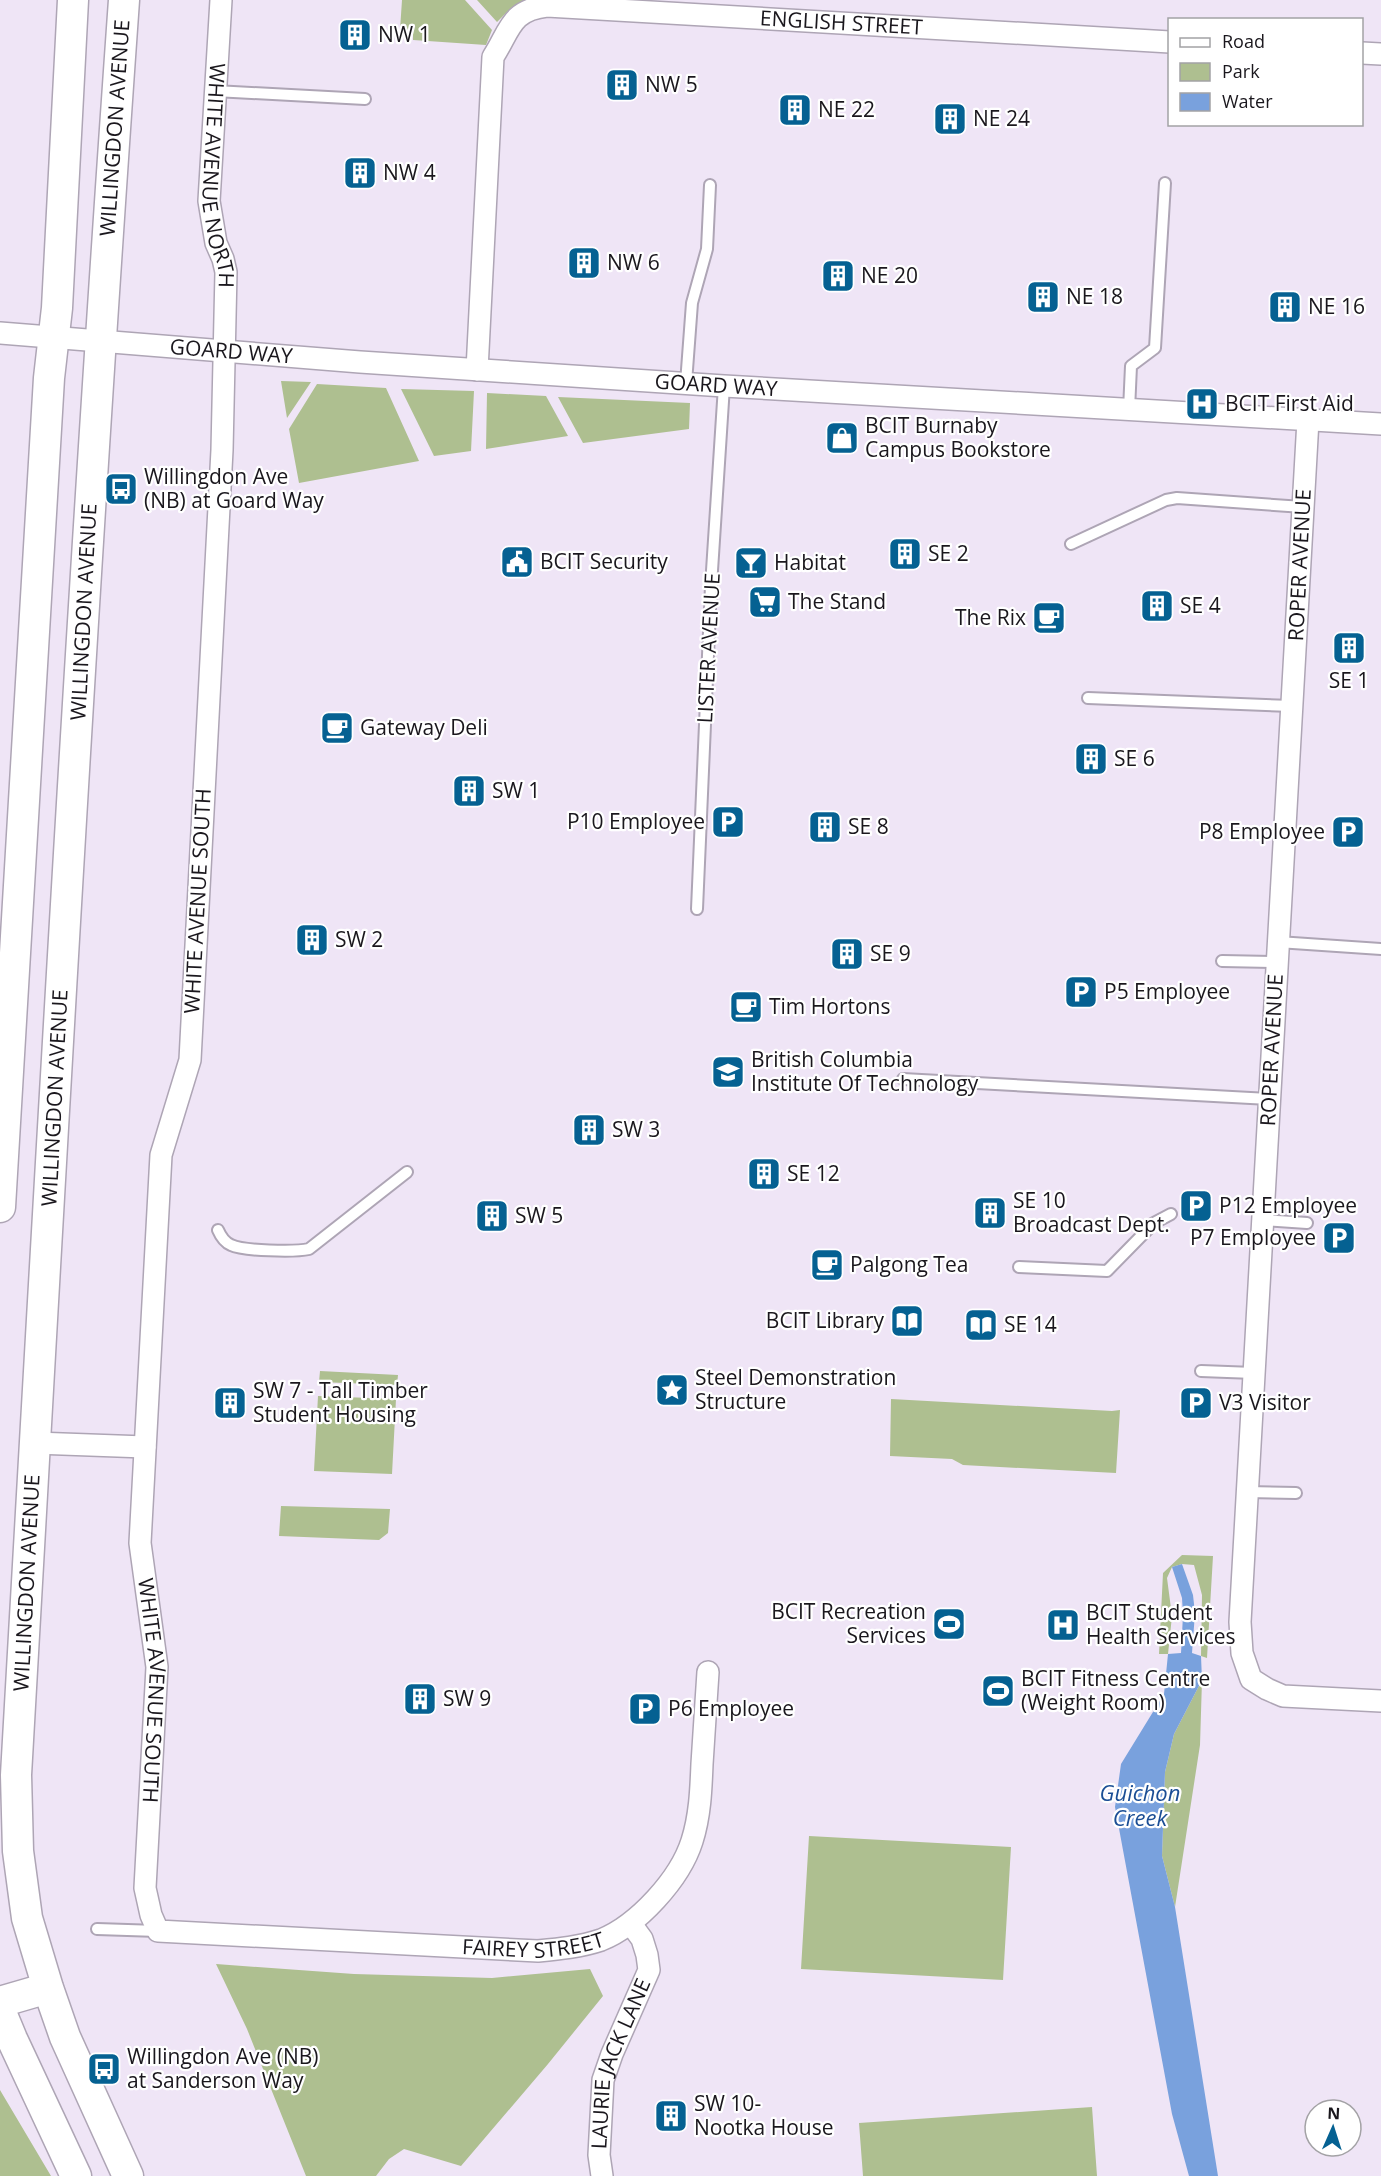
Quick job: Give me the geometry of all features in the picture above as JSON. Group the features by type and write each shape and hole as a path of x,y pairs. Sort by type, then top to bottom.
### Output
{"main road":[{"path":"0,1207 49,378 57,308 73,0"},
{"name":"WILLINGDON AVENUE","path":"124,0 100,342 16,1775 18,1851 27,1918 65,2037 128,2176"},
{"path":"0,2002 48,1988"},
{"path":"0,2010 76,2176"}],"street":[{"name":"WHITE AVENUE NORTH","path":"221,0 209,201 216,243 226,272 224,350"},
{"name":"ENGLISH STREET","path":"477,370 493,57 512,22 524,12 547,6 1168,42"},
{"path":"1363,53 1381,54"},
{"name":"GOARD WAY","path":"0,333 477,370 1381,424"},
{"name":"WHITE AVENUE SOUTH","path":"158,1931 151,1915 146,1888 157,1667 140,1543 161,1155 190,1060 220,497 224,350"},
{"name":"ROPER AVENUE","path":"1308,420 1240,1622 1242,1653 1251,1679 1267,1689 1283,1696 1381,1701"},
{"path":"35,1443 145,1447"},
{"name":"FAIREY STREET","path":"158,1931 538,1951 571,1948 601,1939 631,1924 663,1891 679,1868 691,1843 699,1811 708,1672"},
{"name":"LAURIE JACK LANE","path":"602,2176 599,2155 603,2080 649,1970 642,1940 631,1924"}],"lane":[{"path":"215,91 365,99"},
{"path":"1130,410 1131,366 1155,348 1165,183"},
{"path":"686,383 692,303 707,249 710,185"},
{"name":"LISTER AVENUE","path":"697,909 711,586 724,386"},
{"path":"1071,544 1166,500 1177,498 1303,507"},
{"path":"1088,698 1292,706"},
{"path":"1222,960 1277,952 1381,949"},
{"path":"903,1079 1269,1099"},
{"path":"218,1230 222,1238 231,1245 242,1248 298,1251 309,1249 407,1172"},
{"path":"1019,1267 1107,1271 1154,1222 1170,1214"},
{"path":"1262,1220 1307,1223"},
{"path":"1201,1371 1254,1373"},
{"path":"1247,1492 1296,1493"},
{"path":"97,1929 158,1931"}],"green space":[{"path":"402,0 465,0 492,30 486,45 413,40 413,31 400,30"},
{"path":"477,0 525,0 511,8 497,22"},
{"path":"281,381 311,382 287,418"},
{"path":"317,384 386,388 419,461 299,483 289,429"},
{"path":"401,389 474,391 471,451 434,456"},
{"path":"487,393 546,396 568,436 486,449"},
{"path":"558,397 690,403 689,429 583,443"},
{"path":"320,1371 398,1375 397,1385 319,1382"},
{"path":"318,1396 396,1399 392,1474 314,1471"},
{"path":"891,1399 1120,1410 1116,1473 963,1465 952,1459 890,1456"},
{"path":"281,1506 390,1509 388,1533 379,1540 279,1536"},
{"path":"1182,1555 1213,1556 1207,1658 1201,1656 1202,1595 1194,1565 1182,1564 1172,1567 1167,1578 1172,1616 1168,1654 1159,1654 1163,1573"},
{"path":"1202,1680 1200,1745 1175,1907 1162,1856 1165,1772 1174,1734"},
{"path":"809,1836 1011,1847 1003,1980 801,1969"},
{"path":"216,1964 354,1974 492,1978 590,1969 603,1996 461,2166 404,2149 389,2159 376,2176 306,2176 247,2029"},
{"path":"0,2090 51,2176 0,2176"},
{"path":"1092,2107 1097,2176 863,2176 859,2123"}],"water":[{"name":"Guichon Creek","path":"1182,1564 1193,1595 1195,1613 1192,1653 1201,1656 1202,1680 1174,1734 1165,1772 1162,1856 1175,1907 1218,2176 1189,2176 1172,2114 1115,1807 1121,1764 1164,1694 1168,1654 1181,1653 1182,1598 1172,1567"}],"place":[{"name":"NW 1","path":"355,35"},
{"name":"NW 5","path":"622,85"},
{"name":"NE 22","path":"795,110"},
{"name":"NE 24","path":"950,119"},
{"name":"NW 4","path":"360,173"},
{"name":"NW 6","path":"584,263"},
{"name":"NE 20","path":"838,276"},
{"name":"NE 18","path":"1043,297"},
{"name":"NE 16","path":"1285,307"},
{"name":"BCIT First Aid","path":"1202,404"},
{"name":"BCIT Burnaby Campus Bookstore","path":"842,438"},
{"name":"Willingdon Ave (NB) at Goard Way","path":"121,489"},
{"name":"SE 2","path":"905,554"},
{"name":"BCIT Security","path":"517,562"},
{"name":"Habitat","path":"751,563"},
{"name":"The Stand","path":"765,602"},
{"name":"SE 4","path":"1157,606"},
{"name":"The Rix","path":"1049,618"},
{"name":"SE 1","path":"1349,648"},
{"name":"Gateway Deli","path":"337,728"},
{"name":"SE 6","path":"1091,759"},
{"name":"SW 1","path":"469,791"},
{"name":"P10 Employee","path":"728,822"},
{"name":"SE 8","path":"825,827"},
{"name":"P8 Employee","path":"1348,832"},
{"name":"SW 2","path":"312,940"},
{"name":"SE 9","path":"847,954"},
{"name":"P5 Employee","path":"1081,992"},
{"name":"Tim Hortons","path":"746,1007"},
{"name":"British Columbia Institute Of Technology","path":"728,1072"},
{"name":"SW 3","path":"589,1130"},
{"name":"SE 12","path":"764,1174"},
{"name":"P12 Employee","path":"1196,1206"},
{"name":"SE 10 Broadcast Dept.","path":"990,1213"},
{"name":"SW 5","path":"492,1216"},
{"name":"P7 Employee","path":"1339,1238"},
{"name":"Palgong Tea","path":"827,1265"},
{"name":"BCIT Library","path":"907,1321"},
{"name":"SE 14","path":"981,1325"},
{"name":"Steel Demonstration Structure","path":"672,1390"},
{"name":"SW 7 - Tall Timber Student Housing","path":"230,1403"},
{"name":"V3 Visitor","path":"1196,1403"},
{"name":"BCIT Recreation Services","path":"949,1624"},
{"name":"BCIT Student Health Services","path":"1063,1625"},
{"name":"BCIT Fitness Centre (Weight Room)","path":"998,1691"},
{"name":"SW 9","path":"420,1699"},
{"name":"P6 Employee","path":"645,1709"},
{"name":"Willingdon Ave (NB) at Sanderson Way","path":"104,2069"},
{"name":"SW 10- Nootka House","path":"671,2116"}]}
